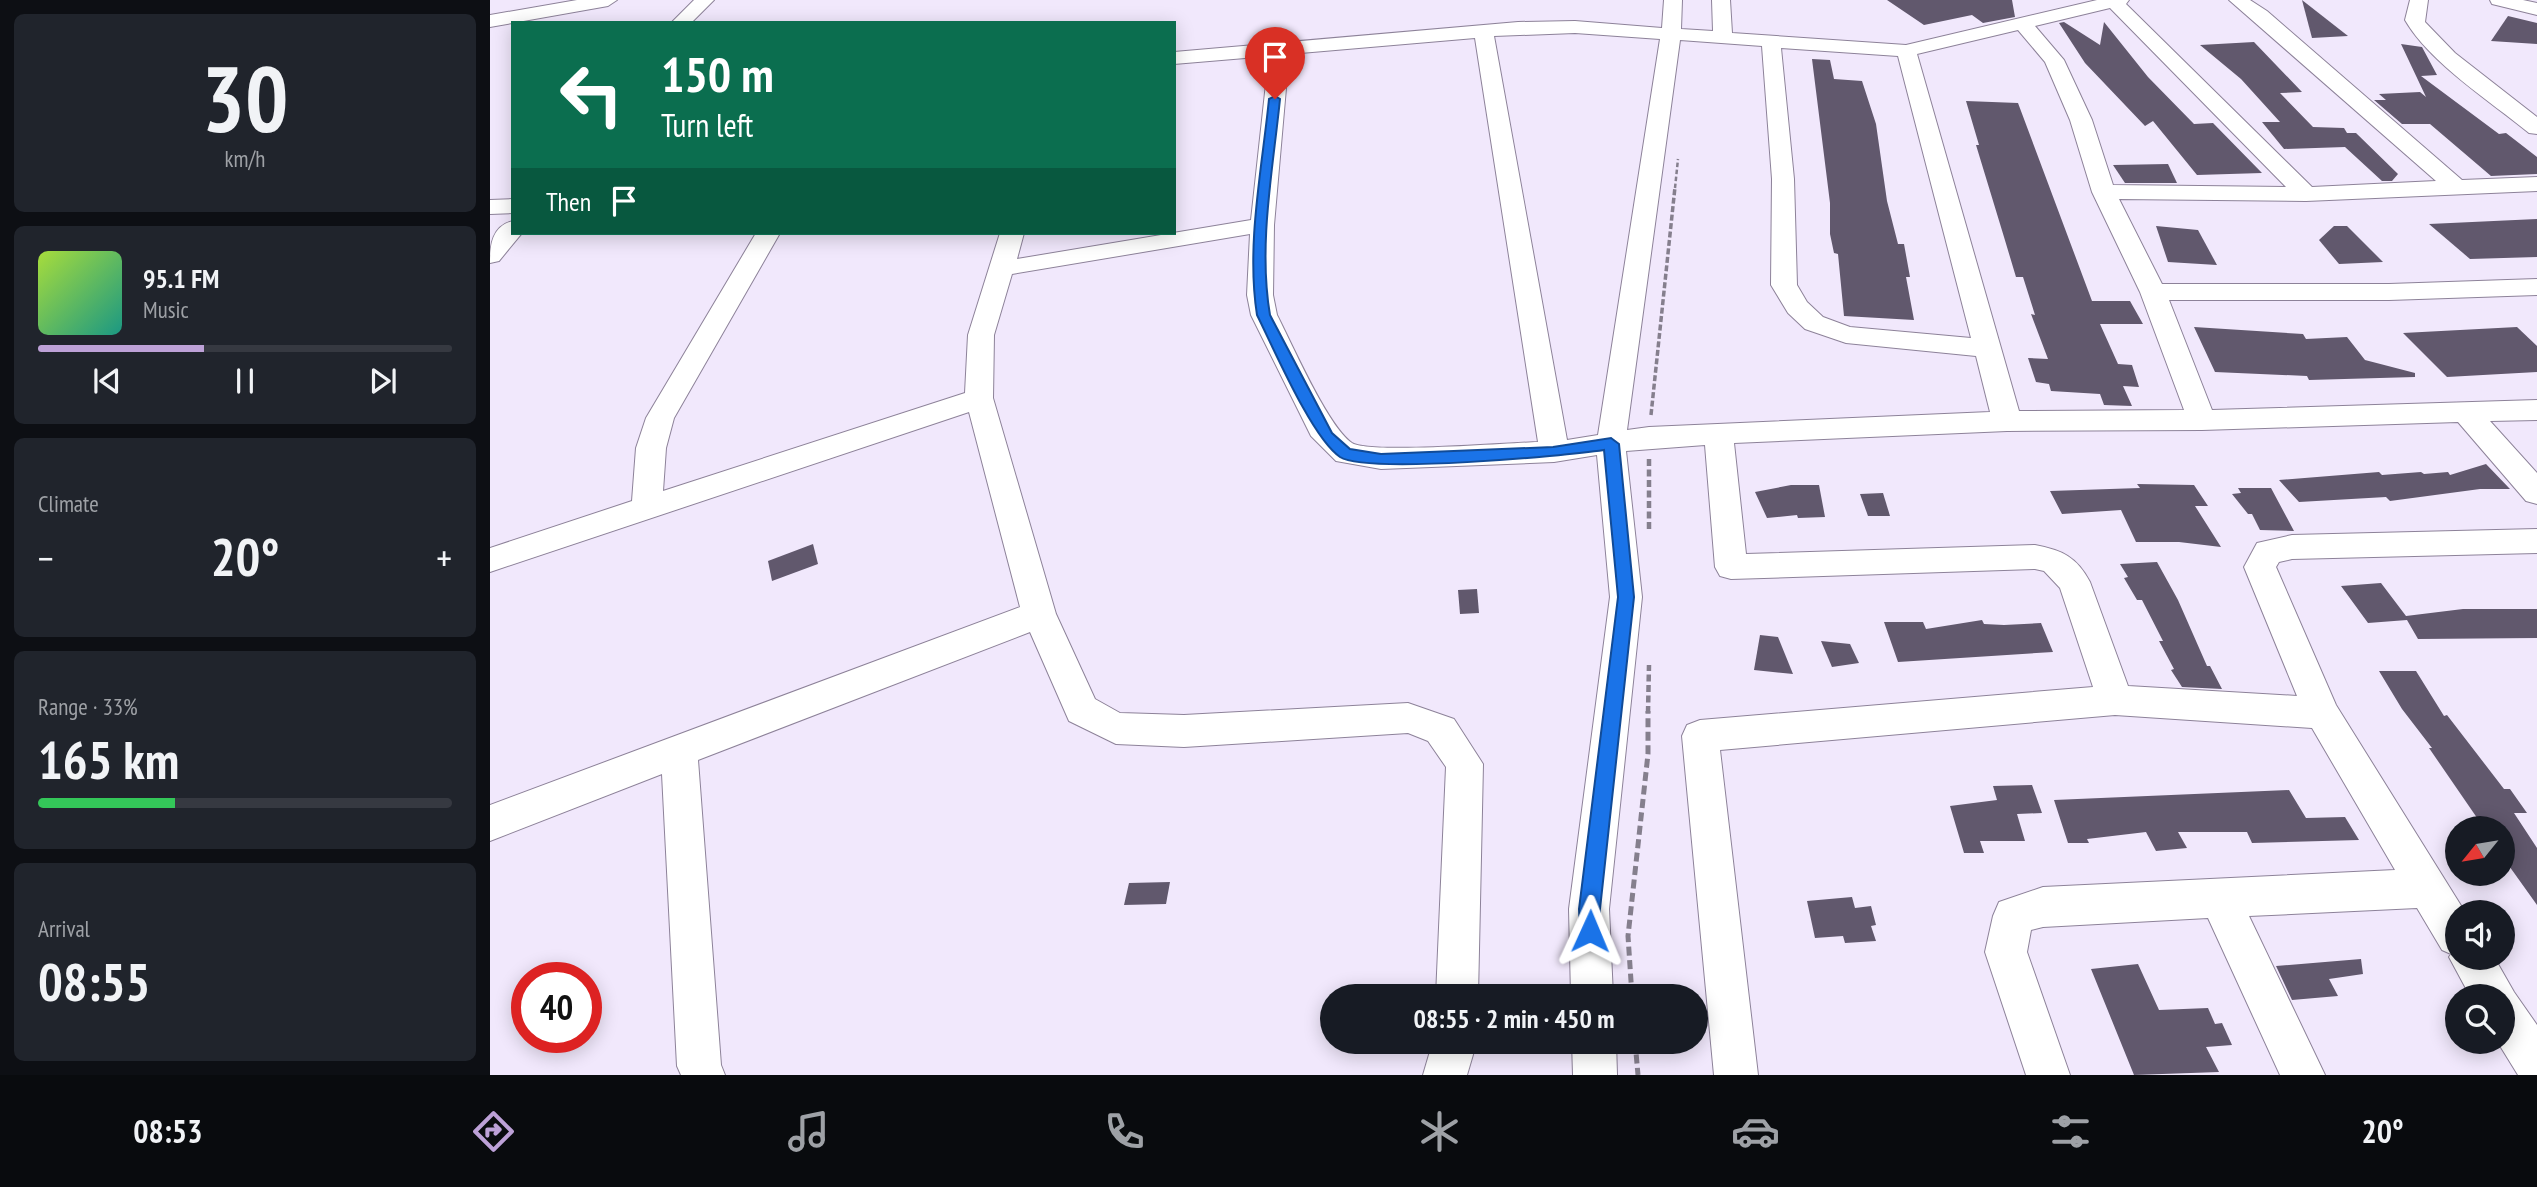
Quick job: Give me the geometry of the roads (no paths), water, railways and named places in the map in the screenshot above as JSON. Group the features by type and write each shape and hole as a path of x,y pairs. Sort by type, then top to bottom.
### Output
{"street":[{"path":"490,21 561,4 608,0"},
{"path":"682,21 705,0"},
{"path":"1592,984 1589,909 1626,597 1611,444 1671,33 1673,0"},
{"path":"1721,0 1723,39"},
{"path":"2238,0 2260,15 2458,189"},
{"path":"2419,0 2414,20 2417,25 2448,57 2532,120"},
{"path":"2499,0 2537,9"},
{"path":"1176,58 1518,28 1574,27 1906,51 2116,1 2306,194"},
{"path":"2021,22 2054,60 2081,120 2104,192 2153,292 2202,420"},
{"path":"1484,33 1553,452"},
{"path":"1770,43 1783,179 1784,285 1797,307 1814,323 1846,335 1987,348"},
{"path":"1280,49 1262,225 1260,295 1264,315 1326,436 1346,454 1381,459 1553,452 1649,437 2007,421 2202,420 2537,410"},
{"path":"1906,51 2007,421"},
{"path":"2104,192 2306,194 2537,184"},
{"path":"490,207 511,206"},
{"path":"1000,270 1262,225"},
{"path":"490,256 511,230"},
{"path":"646,509 651,449 660,418 767,235"},
{"path":"1011,235 981,335 979,398 1039,614 1082,710 1116,728 1184,731 1408,718 1441,730 1465,764 1457,984"},
{"path":"2153,292 2389,292 2537,287"},
{"path":"490,560 979,398"},
{"path":"2465,412 2537,493"},
{"path":"1719,434 1731,567 2035,557 2054,562 2074,582 2115,700"},
{"path":"2445,917 2322,713 2260,567 2268,552 2292,547 2537,541"},
{"path":"490,823 1039,614"},
{"path":"1736,1075 1700,736 2115,700 2322,713"},
{"path":"679,751 699,1066 703,1075"},
{"path":"2048,1075 2006,952 2013,916 2043,907 2427,888"},
{"path":"2219,897 2303,1075"},
{"path":"2515,1030 2537,1065"},
{"path":"1445,1075 1451,1054"},
{"path":"1594,1054 1595,1075"}]}
